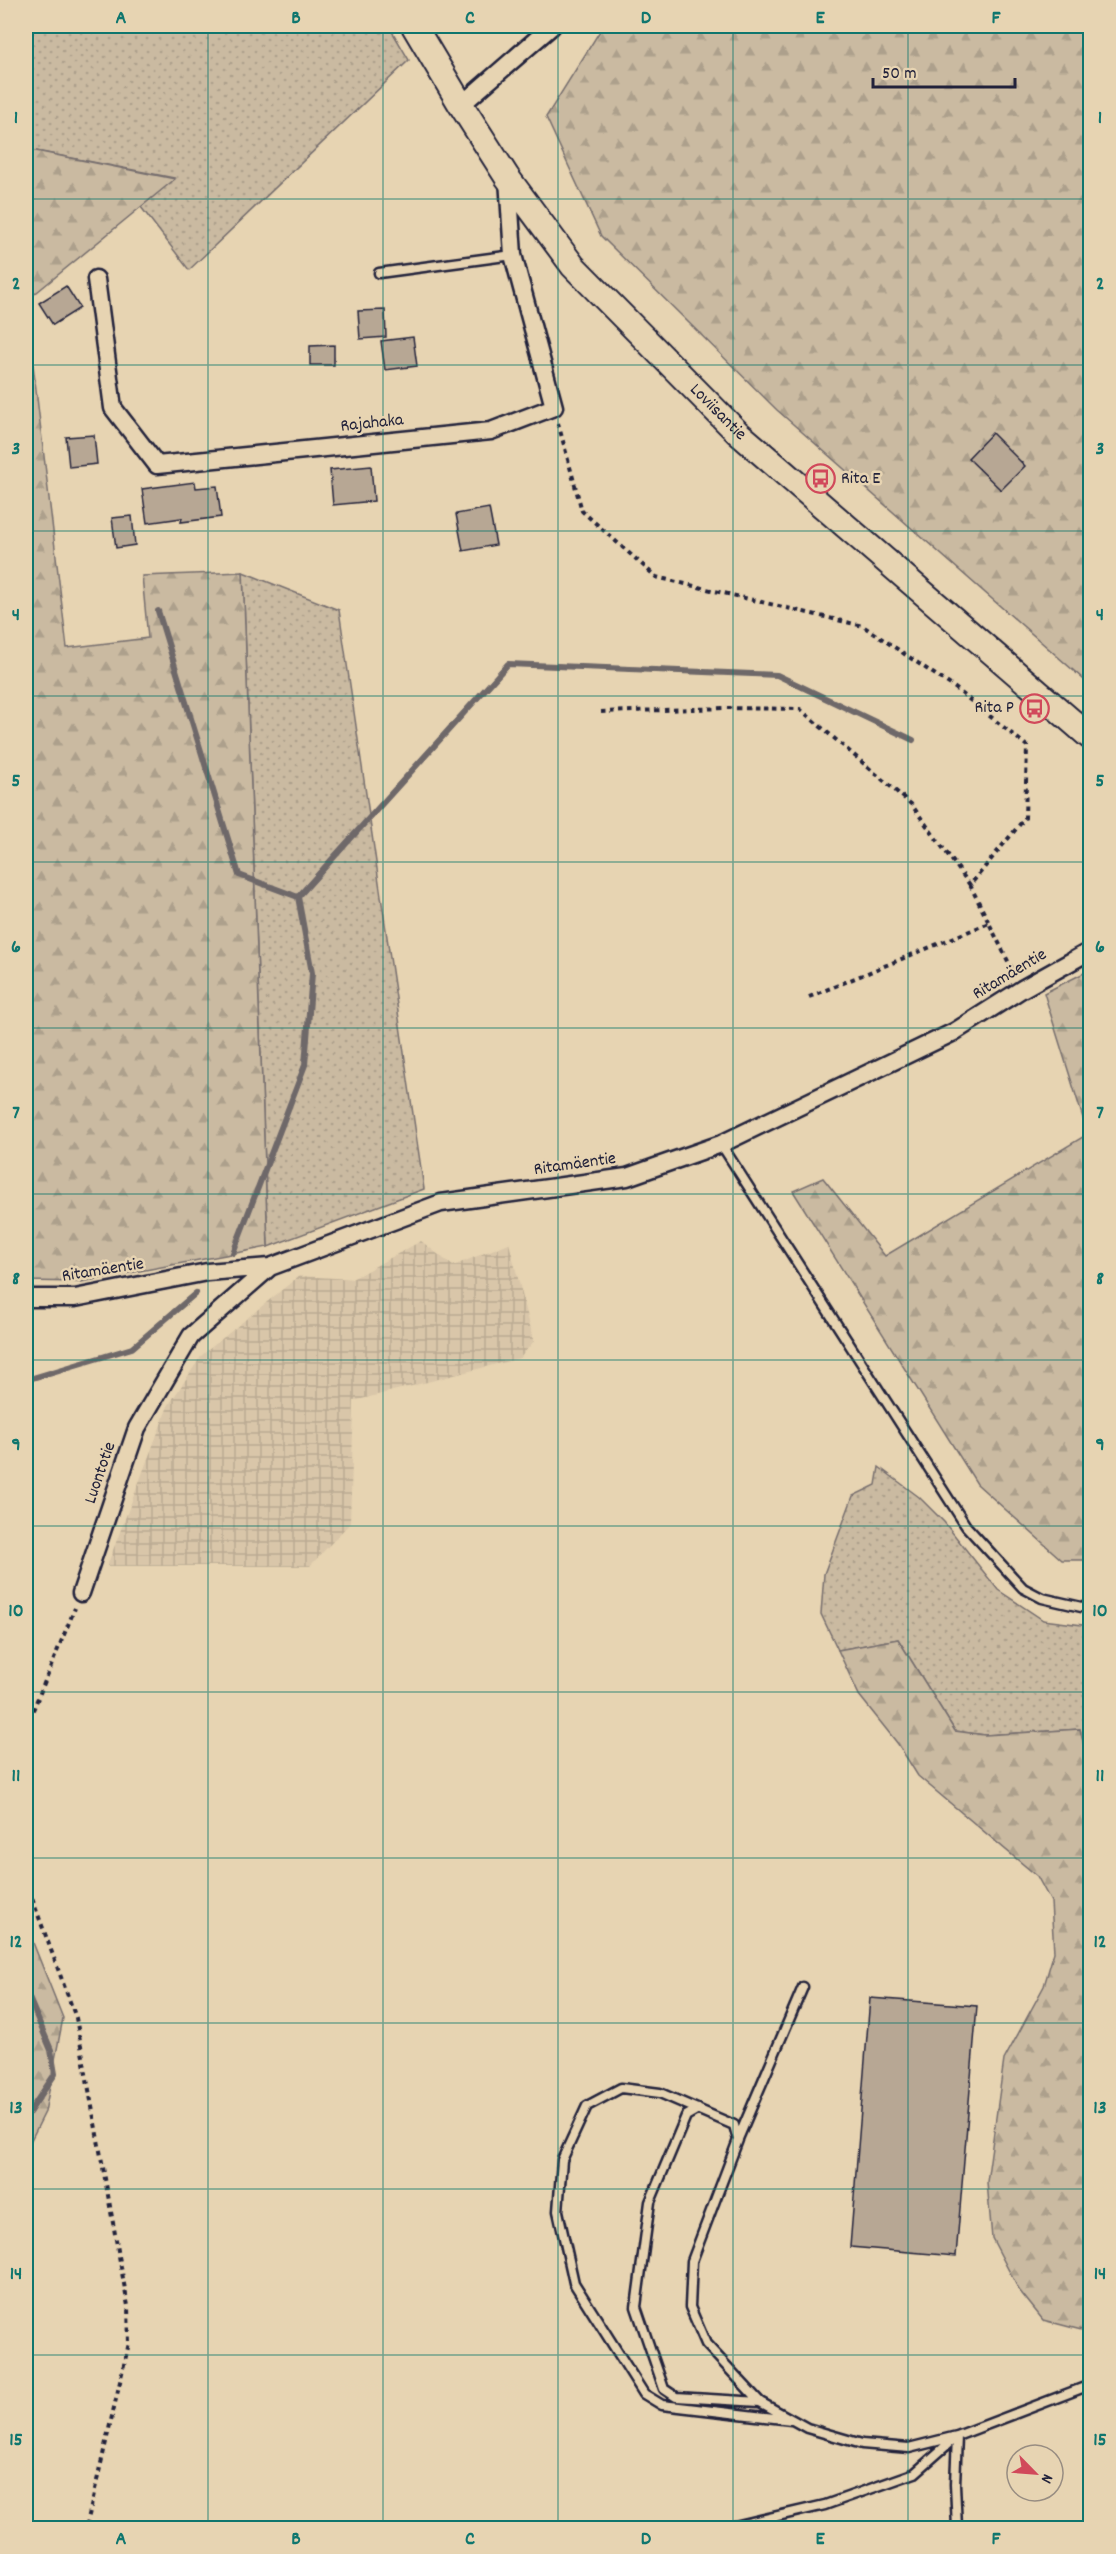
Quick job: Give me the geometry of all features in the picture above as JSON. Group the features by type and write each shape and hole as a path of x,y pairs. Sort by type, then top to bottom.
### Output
{"main road":[{"name":"Loviisantie","path":"414,26 460,105 507,177 573,266 737,432 1090,737"}],"street":[{"path":"460,105 552,26"},
{"path":"507,177 513,255 554,407"},
{"name":"Rajahaka","path":"96,279 113,408 157,465 490,431 554,407"},
{"name":"Ritamäentie","path":"26,1298 75,1298 207,1272 270,1267 441,1203 627,1177 721,1144 954,1032 1022,989 1090,951"},
{"name":"Luontotie","path":"81,1593 137,1428 191,1336 270,1267"}],"lane":[{"path":"379,273 513,255"},
{"path":"721,1144 966,1526 1023,1588 1042,1598 1090,1609"},
{"path":"803,1987 738,2140 692,2261 690,2307 706,2344 760,2402 807,2428 862,2444 909,2448 957,2436 1090,2385"},
{"path":"738,2140 734,2125 660,2093 621,2088 587,2106 562,2160 558,2211 574,2283 644,2394 662,2405 791,2420"},
{"path":"698,2109 686,2116 650,2202 636,2307 664,2389 676,2397 760,2402"},
{"path":"726,2529 825,2505 915,2473 957,2436"},
{"path":"957,2436 955,2484 957,2529"}],"path":[{"path":"554,407 582,511 656,576 863,626 955,688 1027,746 1025,818 970,885"},
{"path":"601,712 800,709 911,804 970,885 1022,989"},
{"path":"809,997 989,923"},
{"path":"26,1727 81,1593"},
{"path":"26,1882 76,2018 128,2306 129,2343 86,2529"}],"shaded area":[{"path":"421,1241 453,1266 509,1243 534,1341 520,1358 354,1401 350,1523 310,1566 107,1566 168,1406 202,1355 299,1276 352,1279"}],"green space":[{"path":"26,26 389,26 409,60 189,270 141,207 174,178 26,149"},
{"path":"603,26 1090,26 1090,685 777,410 601,236 546,117"},
{"path":"26,149 175,179 26,301"},
{"path":"26,306 67,648 148,638 142,576 243,572 268,1247 81,1282 26,1281"},
{"path":"243,572 339,610 424,1189 268,1247"},
{"path":"1090,970 1090,1560 1062,1560 977,1484 793,1191 823,1178 885,1256 1088,1134 1044,993"},
{"path":"879,1467 919,1497 944,1522 998,1590 1043,1620 1090,1626 1090,1771 1080,1729 985,1735 955,1731 898,1639 838,1650 821,1614 824,1574 853,1496 876,1485"},
{"path":"898,1639 955,1731 985,1735 1080,1729 1090,1771 1089,2332 1043,2320 1019,2290 992,2238 987,2182 1004,2060 1044,1986 1054,1952 1051,1902 1037,1876 918,1776 898,1744 859,1695 838,1650"},
{"path":"26,1925 63,2018 45,2112 26,2150"}],"building":[{"path":"66,286 80,308 53,325 39,303"},
{"path":"385,310 386,337 360,339 358,311"},
{"path":"413,337 417,366 385,370 381,341"},
{"path":"334,345 334,365 310,365 310,346"},
{"path":"992,433 1025,466 1001,490 968,458"},
{"path":"94,435 97,464 69,467 66,437"},
{"path":"371,466 374,501 333,505 330,470"},
{"path":"195,482 196,488 217,486 221,517 181,522 182,518 147,523 142,489"},
{"path":"489,508 496,545 463,551 456,514"},
{"path":"132,516 135,545 116,548 112,518"},
{"path":"870,1998 977,2006 956,2256 850,2247"}],"waterway":[{"path":"158,611 239,875 298,897 312,973 305,1065 233,1253"},
{"path":"298,897 508,664 777,675 913,740"},
{"path":"26,1380 132,1348 196,1293"},
{"path":"26,1991 51,2050 55,2074 26,2117"}],"place":[{"name":"Rita E","path":"820,479"},
{"name":"Rita P","path":"1035,708"}]}
